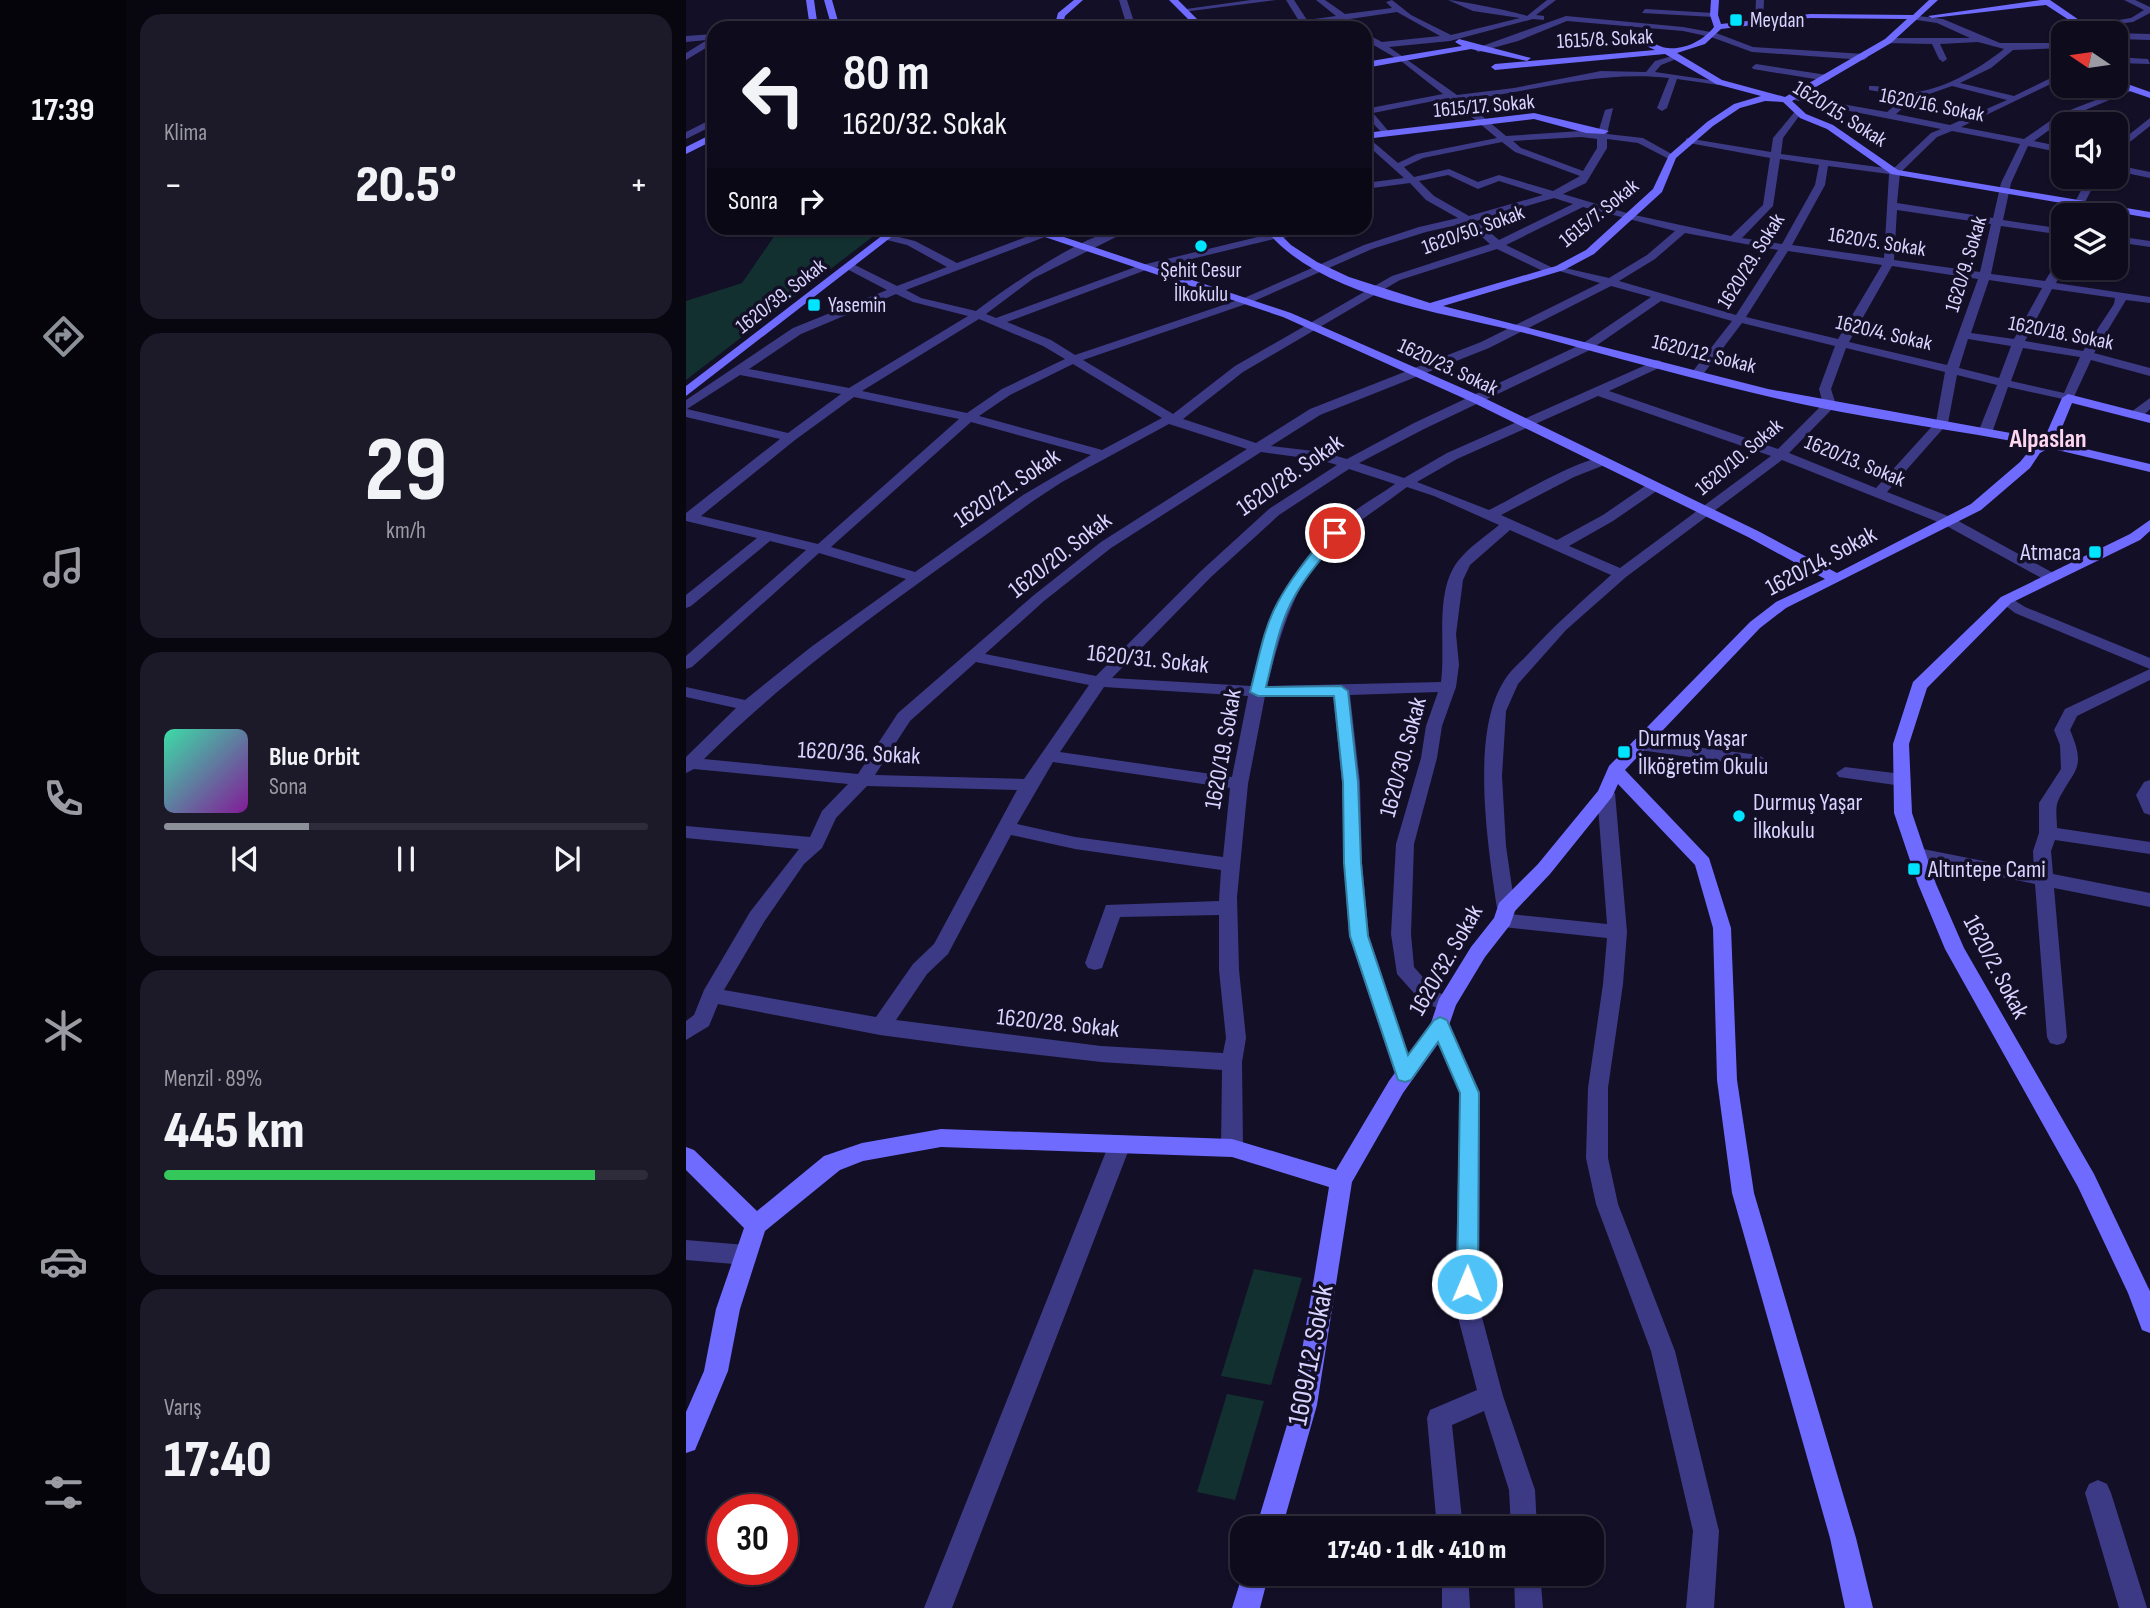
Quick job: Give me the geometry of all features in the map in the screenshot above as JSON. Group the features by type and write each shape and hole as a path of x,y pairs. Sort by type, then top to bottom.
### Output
{"street":[{"path":"810,0 813,21"},
{"path":"828,0 835,21"},
{"path":"1060,21 1068,0"},
{"path":"1065,10 1079,0"},
{"path":"1123,0 1128,21"},
{"path":"1173,0 1195,21"},
{"path":"1183,10 1272,0"},
{"path":"1290,0 1303,21"},
{"path":"1320,0 1348,21"},
{"path":"1387,0 1450,38 1474,48 1539,61"},
{"path":"1452,0 1476,9 1533,18 1566,18"},
{"path":"1533,18 1532,14 1552,0"},
{"path":"1715,0 1716,31 1759,20 1810,16 1932,16 2047,1 2077,21"},
{"path":"1759,20 1760,0"},
{"name":"1615/7. Sokak","path":"1432,306 1555,269 1590,252 1658,190 1672,157 1689,140 1737,106 1765,98 1790,98 1864,57 1888,41 1934,0"},
{"path":"2019,0 2031,4"},
{"path":"2127,0 2150,10"},
{"path":"1312,21 1399,9"},
{"path":"2125,21 2133,20 2150,10"},
{"path":"1645,11 1714,15"},
{"path":"1614,21 1621,12"},
{"path":"1932,16 1981,41"},
{"path":"1372,46 1450,38 1533,18"},
{"name":"1615/8. Sokak","path":"1474,48 1515,39 1566,18 1716,31 1752,49 1864,57"},
{"name":"1615/8. Sokak","path":"1494,67 1539,61 1673,54 1699,44 1716,31"},
{"path":"2128,36 2150,37"},
{"path":"686,39 707,38"},
{"path":"1372,40 1404,59 1518,150 1586,175"},
{"path":"1888,41 1981,41 2011,47 2051,45"},
{"path":"1935,41 1943,59"},
{"path":"686,57 707,43"},
{"name":"1620/15. Sokak","path":"1647,43 1673,54 1719,82 1790,98 1797,112 1830,127 1895,172"},
{"path":"1888,116 1915,95 1988,66 2011,47"},
{"path":"1372,64 1474,48"},
{"path":"1649,74 1658,63 1673,54"},
{"path":"2128,61 2148,62"},
{"path":"1756,67 1827,78"},
{"path":"1372,110 1452,97 1514,91 1601,74 1649,74 1719,82"},
{"path":"1662,108 1674,76"},
{"path":"1830,405 1825,389 1842,343 1888,264 1894,206 1892,183 1895,172 1934,135 1953,129 2051,81"},
{"path":"1950,83 2014,99"},
{"path":"1872,88 1915,95"},
{"path":"2128,88 2150,96"},
{"path":"2025,143 2063,116 2132,89"},
{"name":"1620/16. Sokak","path":"1790,98 2051,148"},
{"path":"686,664 968,418 1006,392 1074,359 1248,300 1368,247 1423,229 1556,194 1582,181 1586,175 1602,148 1610,110"},
{"path":"1734,240 1768,206 1778,138 1797,112"},
{"name":"1615/17. Sokak","path":"1372,136 1534,116 1603,134"},
{"path":"1372,117 1385,133"},
{"path":"2128,140 2150,121"},
{"path":"686,136 707,125"},
{"path":"1397,167 1420,156 1504,139 1545,134 1603,134 1640,140 1672,157"},
{"path":"686,151 707,140"},
{"name":"1620/15. Sokak","path":"1689,140 1895,172 2051,203"},
{"name":"1620/9. Sokak","path":"1942,423 1952,369 1984,278 1999,223 2004,192 2025,143"},
{"name":"1620/4. Sokak","path":"1372,144 1430,198 1469,219 1498,244 1555,269 1738,319 2150,419"},
{"path":"686,163 707,152"},
{"name":"1620/29. Sokak","path":"1698,374 1784,248 1820,185 1824,162"},
{"path":"2128,171 2150,175"},
{"name":"1620/5. Sokak","path":"1372,185 1449,172 1478,186 1499,178 1627,217 1734,240 1984,278 2150,299"},
{"name":"1620/50. Sokak","path":"1375,289 1396,278 1498,244 1582,203"},
{"path":"1894,206 2051,230"},
{"name":"1620/15. Sokak","path":"2128,213 2150,215"},
{"name":"1620/20. Sokak","path":"686,1032 798,859 816,844 828,815 863,779 904,718 971,656 1106,545 1315,412 1485,345 1609,284 1651,257 1682,230"},
{"name":"1620/39. Sokak","path":"686,392 889,235"},
{"path":"686,406 797,331 1041,235"},
{"name":"1620/23. Sokak","path":"1052,235 1142,268 1248,300 1287,315 1310,328 1476,399 1837,579"},
{"path":"688,517 851,392 978,314 1030,276 1113,235"},
{"path":"997,322 1142,268 1261,235"},
{"name":"1620/12. Sokak","path":"1274,235 1280,243 1316,268 1432,306 1586,347 1830,405 1986,430 2150,468"},
{"path":"887,237 911,243 957,268"},
{"path":"2128,241 2150,244"},
{"path":"849,266 918,300 978,314 1047,343 1174,420 1257,448 1322,456 1439,493 1621,574"},
{"path":"1986,430 2018,344 2035,306 2051,280"},
{"name":"1620/21. Sokak","path":"687,765 748,706 817,650 1057,478 1167,421 1174,420 1189,405 1238,369 1375,289"},
{"name":"1620/14. Sokak","path":"1504,914 1606,793 1615,770 1755,625 1781,605 1976,507 2025,465 2035,450 2049,443 2088,355 2120,304 2121,296"},
{"name":"1620/28. Sokak","path":"880,1027 920,969 941,949 1029,785 1099,681 1206,574 1274,512 1348,464 1419,426 1586,347 1660,297"},
{"name":"1620/18. Sokak","path":"1964,335 2088,355 2150,372"},
{"name":"1620/19. Sokak","path":"1232,1148 1232,1062 1236,1038 1229,970 1231,865 1239,784 1272,635 1284,604 1306,568 1335,533 1406,482 1452,456 1657,363"},
{"path":"738,371 968,418 1042,435 1101,454"},
{"name":"1620/13. Sokak","path":"1596,391 1781,454 1948,520 2050,577"},
{"path":"2136,415 2150,402"},
{"name":"1620/10. Sokak","path":"1504,914 1493,776 1498,711 1511,682 1539,650 1621,574 1781,454 1830,405"},
{"path":"686,413 790,437"},
{"path":"1879,493 1942,423"},
{"path":"1489,516 1569,474 1602,461"},
{"path":"1558,546 1608,518 1653,487"},
{"path":"688,517 769,535 919,578"},
{"name":"1620/30. Sokak","path":"1443,1014 1404,969 1401,934 1405,844 1429,758 1434,726 1448,687 1451,665 1448,634 1456,580 1464,563 1507,524"},
{"name":"1620/2. Sokak","path":"2150,524 2135,537 2006,600 1919,687 1901,744 1903,813 1927,884 1955,949 2086,1181 2139,1292 2150,1322"},
{"path":"686,603 769,535"},
{"path":"2006,600 2020,610 2150,664"},
{"name":"1620/31. Sokak","path":"971,656 1099,681 1192,690 1258,692 1448,687"},
{"path":"2057,1037 2042,851 2048,833 2048,803 2070,769 2068,745 2063,730 2071,713 2150,674"},
{"path":"1341,691 1351,782 1353,863 1359,936 1405,1074"},
{"path":"686,692 748,706"},
{"path":"1639,745 1759,761"},
{"path":"1047,756 1239,784"},
{"name":"1620/36. Sokak","path":"687,765 863,779 1029,785"},
{"path":"1615,770 1703,863 1722,928 1727,1080 1743,1193 1843,1538 1859,1608"},
{"path":"1845,773 1902,780"},
{"path":"2150,786 2145,795 2150,809"},
{"path":"1606,793 1617,932 1613,984 1598,1088 1597,1158 1607,1204 1663,1351 1706,1531 1700,1608"},
{"path":"1006,828 1075,843 1231,865"},
{"path":"686,832 816,844"},
{"path":"2048,833 2150,848"},
{"path":"1918,854 2150,900"},
{"path":"1095,963 1113,910 1229,908"},
{"path":"1504,914 1617,932"},
{"name":"1620/32. Sokak","path":"1341,1181 1443,1014 1478,951 1504,914"},
{"name":"1620/28. Sokak","path":"711,995 880,1027 1060,1052 1232,1062"},
{"path":"1443,1014 1469,1093 1467,1306 1491,1396 1522,1490 1523,1516"},
{"path":"686,1441 716,1371 728,1309 755,1225 832,1163 862,1152 941,1138 1119,1144 1232,1148 1341,1181"},
{"path":"938,1608 1119,1144"},
{"path":"686,1156 755,1225"},
{"name":"1609/12. Sokak","path":"1273,1516 1305,1405 1341,1181"},
{"path":"686,1250 746,1255"},
{"path":"1449,1516 1439,1418 1491,1396"},
{"path":"2098,1493 2133,1608"},
{"path":"1245,1608 1252,1586"},
{"path":"1455,1586 1456,1608"},
{"path":"1528,1586 1529,1608"}],"green space":[{"path":"775,235 875,235 686,380 686,301 742,283"},
{"path":"1254,1269 1302,1278 1271,1385 1221,1376"},
{"path":"1227,1394 1264,1401 1235,1500 1197,1492"}],"place":[{"name":"Meydan","path":"1736,20"},
{"name":"Şehit Cesur İlkokulu","path":"1201,246"},
{"name":"Yasemin","path":"814,305"},
{"name":"Atmaca","path":"2095,552"},
{"name":"Durmuş Yaşar İlköğretim Okulu","path":"1624,752"},
{"name":"Durmuş Yaşar İlkokulu","path":"1739,816"},
{"name":"Altıntepe Cami","path":"1914,869"}],"district":[{"name":"Alpaslan","path":"2048,439"}],"route":[{"path":"1335,533 1306,568 1284,604 1272,635 1258,692 1341,691 1351,782 1353,863 1359,936 1405,1074 1440,1025 1469,1093 1467,1284"}]}
